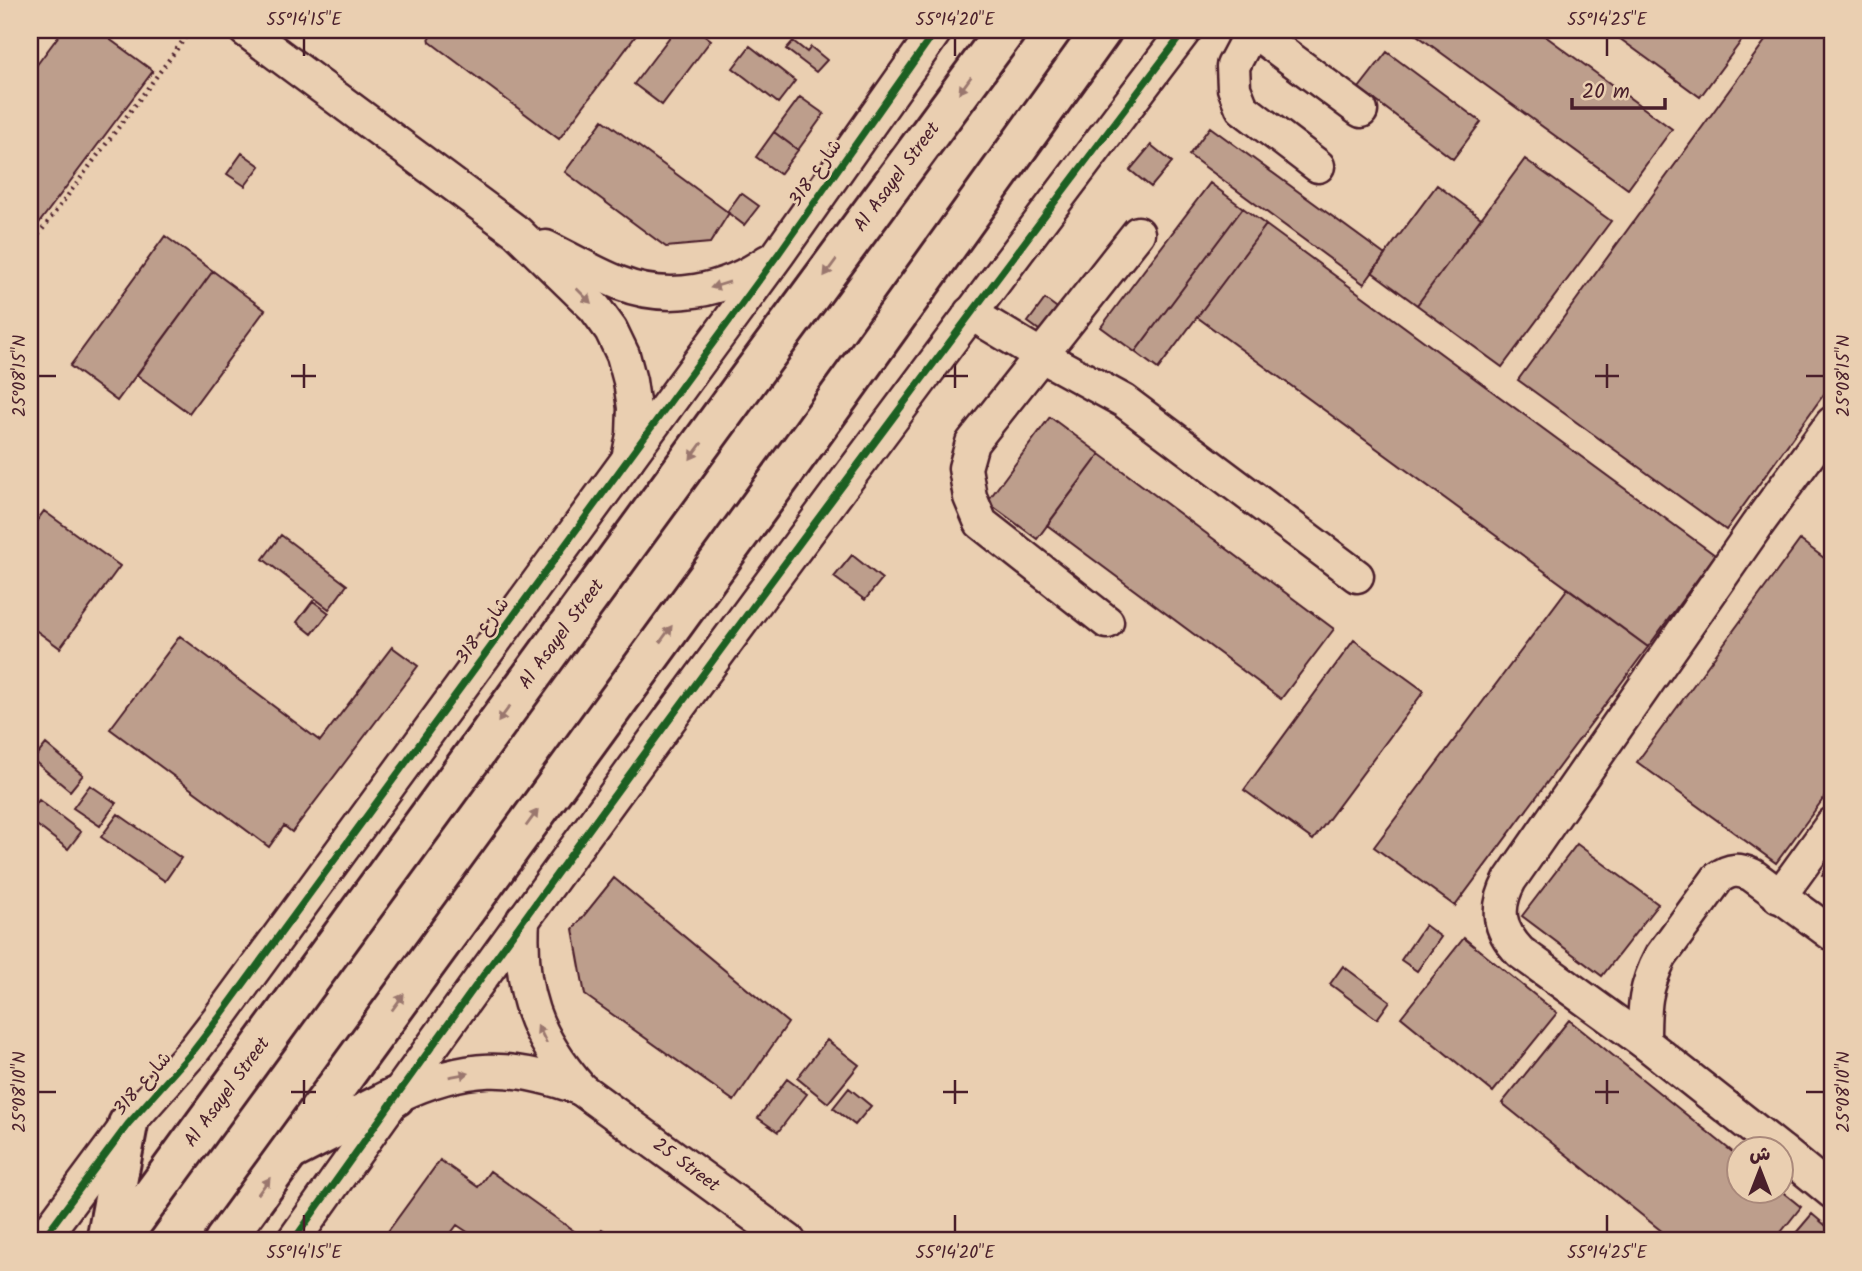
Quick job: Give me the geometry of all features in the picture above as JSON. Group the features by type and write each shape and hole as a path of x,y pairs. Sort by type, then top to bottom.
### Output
{"main road":[{"name":"Al Asayel Street","path":"119,1241 1006,30"},
{"path":"224,1241 812,434 1102,30"},
{"path":"289,1151 395,1097"},
{"path":"106,1241 128,1124"}],"street":[{"path":"246,30 279,40 517,232 595,308 617,342 630,381 634,408 633,435 627,462"},
{"name":"شارع 318","path":"41,1241 128,1124 218,1019 779,253 936,30"},
{"path":"293,1241 523,919 970,313 1185,30"},
{"path":"1318,166 1242,108 1234,88 1233,66 1252,30 1361,111"},
{"path":"517,232 620,284 653,292 687,293 720,286 752,273 779,253"},
{"path":"1107,622 981,523 970,497 965,468 972,443 1138,233"},
{"path":"970,313 1124,401 1357,576"},
{"path":"1760,1134 1644,1042 1520,952 1510,943 1504,931 1500,905 1510,880 1757,525 1832,423"},
{"path":"1779,897 1832,824"},
{"path":"1644,1042 1646,992 1655,968 1661,956 1725,872 1743,871 1752,876 1832,934"},
{"name":"25 Street","path":"523,919 521,946 528,998 549,1047 564,1069 581,1089 789,1241"},
{"name":"25 Street","path":"395,1097 424,1083 455,1074 487,1070 520,1071 581,1089"},
{"path":"1796,1163 1832,1192"}],"path":[{"path":"30,246 191,30"}],"building":[{"path":"63,30 97,30 153,71 30,235 30,74"},
{"path":"428,30 640,30 559,139 430,42"},
{"path":"675,30 698,30 711,40 662,105 634,84"},
{"path":"1410,30 1537,30 1672,129 1628,189"},
{"path":"1608,30 1728,30 1742,40 1700,97"},
{"path":"1773,30 1832,30 1832,383 1726,530 1518,380"},
{"path":"793,41 807,52 811,47 827,60 816,72 786,49"},
{"path":"750,46 795,81 778,103 733,68"},
{"path":"1387,52 1481,122 1453,159 1359,88"},
{"path":"800,97 824,114 798,150 774,132"},
{"path":"603,120 729,213 710,243 666,247 565,172"},
{"path":"1210,127 1385,255 1364,284 1189,155"},
{"path":"774,132 798,150 780,174 756,157"},
{"path":"1151,145 1172,162 1151,187 1130,170"},
{"path":"242,153 260,166 245,186 227,174"},
{"path":"1525,159 1611,221 1502,367 1417,305"},
{"path":"1210,183 1243,208 1135,352 1101,327"},
{"path":"1437,185 1481,218 1417,305 1372,272"},
{"path":"741,193 759,206 744,225 727,212"},
{"path":"1243,208 1266,225 1158,369 1135,352"},
{"path":"1266,225 1715,555 1648,647 1197,317"},
{"path":"165,236 213,271 117,401 70,366"},
{"path":"213,271 265,310 189,413 137,375"},
{"path":"1045,299 1067,315 1050,338 1028,322"},
{"path":"1050,417 1100,454 1037,539 987,502"},
{"path":"1100,454 1334,629 1281,699 1047,525"},
{"path":"44,511 120,566 60,648 30,626 30,530"},
{"path":"281,535 347,585 329,609 263,559"},
{"path":"1800,540 1832,564 1832,787 1776,863 1637,762"},
{"path":"852,555 882,579 865,600 834,577"},
{"path":"1568,588 1648,647 1455,906 1374,847"},
{"path":"313,601 329,613 312,634 297,622"},
{"path":"180,636 320,741 392,647 418,666 292,832 284,826 269,847 110,729"},
{"path":"1354,640 1424,691 1313,840 1244,790"},
{"path":"46,744 83,775 70,791 33,760"},
{"path":"90,785 116,803 100,826 73,808"},
{"path":"39,800 81,832 68,849 30,820 30,811"},
{"path":"118,814 181,858 165,881 101,837"},
{"path":"1577,844 1658,904 1602,976 1522,916"},
{"path":"1832,861 1832,882 1822,875"},
{"path":"614,878 788,1023 734,1101 585,995 573,929"},
{"path":"1425,925 1441,937 1417,971 1401,960"},
{"path":"1464,938 1557,1013 1493,1092 1401,1017"},
{"path":"1343,966 1390,1001 1377,1019 1330,984"},
{"path":"1569,1020 1726,1147 1726,1204 1796,1203 1801,1207 1774,1241 1674,1241 1502,1103"},
{"path":"827,1040 859,1065 828,1103 797,1078"},
{"path":"787,1079 807,1094 778,1132 758,1118"},
{"path":"849,1088 871,1106 855,1125 833,1108"},
{"path":"440,1160 478,1187 490,1171 588,1241 481,1241 457,1225 445,1241 381,1241"},
{"path":"1812,1214 1832,1231 1832,1241 1789,1241"},
{"path":"602,1229 620,1241 593,1241"}],"cycle path":[{"path":"41,1241 128,1124 218,1019 779,253 936,30"},
{"path":"293,1241 734,632 1185,30"}]}
